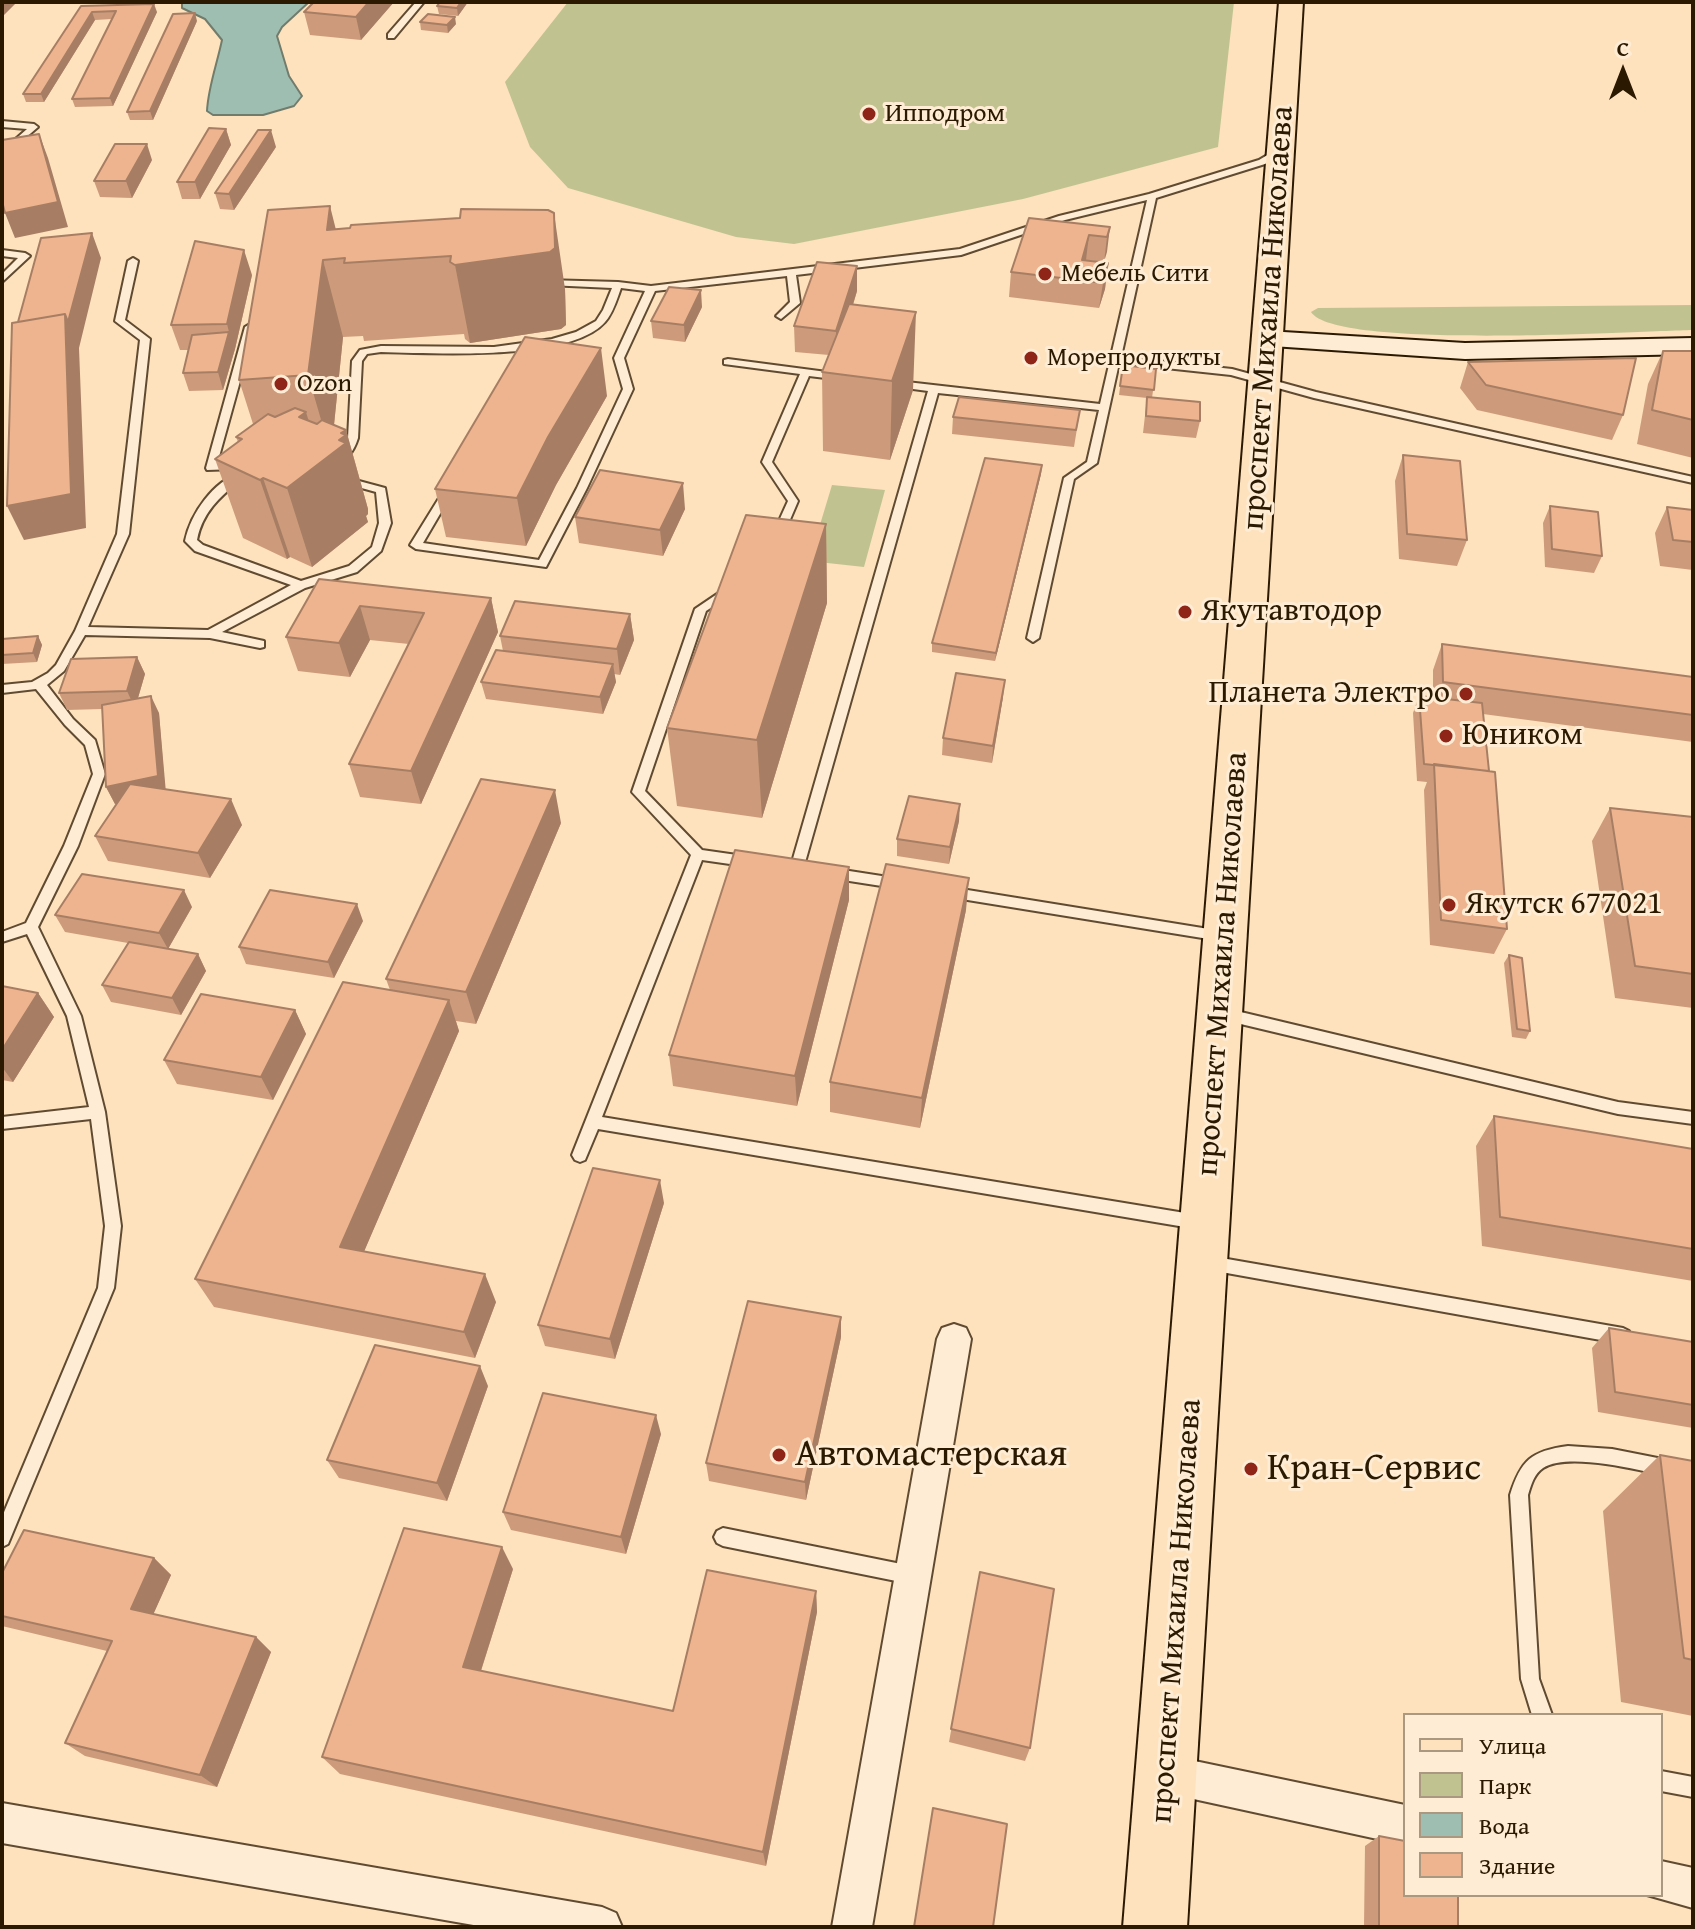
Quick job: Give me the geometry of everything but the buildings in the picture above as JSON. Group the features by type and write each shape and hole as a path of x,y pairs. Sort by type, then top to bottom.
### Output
{"main road":[{"name":"проспект Михаила Николаева","path":"1155,1927 1291,2"}],"street":[{"path":"1266,360 1465,351 1693,346"},
{"path":"852,1927 954,1339"},
{"path":"1166,1774 1403,1825"},
{"path":"2,1823 602,1927"},
{"path":"1663,1881 1693,1888"}],"lane":[{"path":"391,36 420,2"},
{"path":"2,124 34,127 2,155"},
{"path":"529,281 651,289 961,252 1062,218 1152,196 1262,162 1281,150"},
{"path":"1033,638 1069,478 1092,463 1152,196"},
{"path":"2,253 25,256 2,279"},
{"path":"2,689 39,684 59,672 81,631 123,534 145,339 120,321 133,261"},
{"path":"781,316 795,303 791,273"},
{"path":"321,460 337,459 349,450 353,438 357,361 364,352 381,349 500,351 574,336 601,321 618,285"},
{"path":"453,483 416,545 542,564 628,389 619,358 651,289"},
{"path":"243,466 211,468 252,317"},
{"path":"606,360 619,358"},
{"path":"1116,360 1232,372 1266,360 1693,480"},
{"path":"728,362 849,378"},
{"path":"771,551 793,501 767,462 806,372"},
{"path":"891,383 1105,408"},
{"path":"913,886 790,868 934,389"},
{"path":"259,470 246,472 226,482 192,530 191,541 199,548 301,585"},
{"path":"210,634 301,585 353,569 377,548 385,523 381,490 326,477"},
{"path":"740,582 701,609 638,792 698,854 769,864"},
{"path":"81,631 210,634 260,644"},
{"path":"2,937 31,927 71,846 99,774 91,743 69,722 39,684"},
{"path":"580,1155 698,854"},
{"path":"928,889 1225,937"},
{"path":"2,1538 106,1288 113,1226 98,1112 74,1016 31,927"},
{"path":"1220,1013 1618,1108 1693,1118"},
{"path":"2,1123 98,1112"},
{"path":"593,1122 1203,1242 1647,1340"},
{"path":"1541,1713 1530,1679 1519,1495 1525,1474 1551,1455 1579,1454 1693,1474"},
{"path":"723,1537 911,1575"},
{"path":"1663,1781 1693,1787"}],"green space":[{"name":"Ипподром","path":"568,2 1234,2 1218,147 1023,199 794,244 736,237 568,188 530,147 505,82"},
{"path":"1693,305 1693,330 1554,335 1428,335 1373,331 1332,324 1311,312 1318,308"},
{"path":"832,485 885,490 864,567 809,561"}],"water":[{"path":"182,2 309,2 282,27 277,36 289,76 302,96 294,106 263,115 213,115 207,111 222,40 205,19 182,8"}],"place":[{"name":"Ипподром","path":"869,114"},
{"name":"Мебель Сити","path":"1045,274"},
{"name":"Морепродукты","path":"1031,358"},
{"name":"Ozon","path":"281,384"},
{"name":"Якутавтодор","path":"1185,612"},
{"name":"Планета Электро","path":"1466,694"},
{"name":"Юником","path":"1446,736"},
{"name":"Якутск 677021","path":"1449,905"},
{"name":"Автомастерская","path":"779,1455"},
{"name":"Кран-Сервис","path":"1251,1469"}]}
